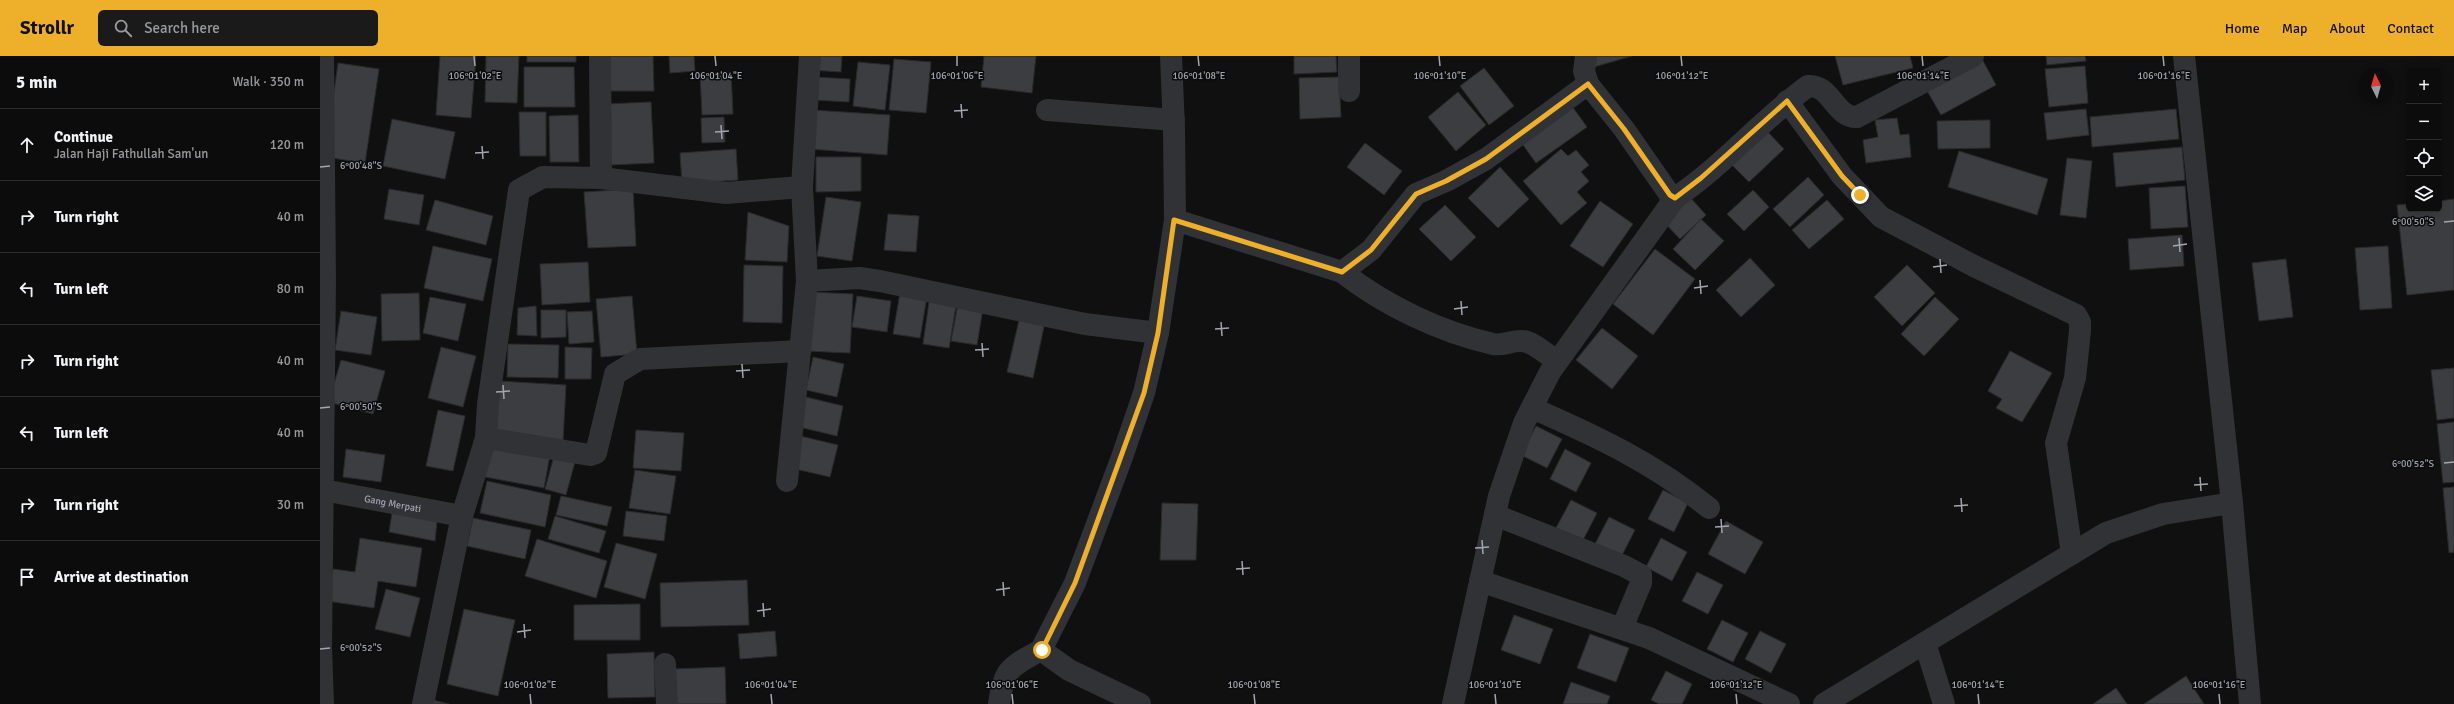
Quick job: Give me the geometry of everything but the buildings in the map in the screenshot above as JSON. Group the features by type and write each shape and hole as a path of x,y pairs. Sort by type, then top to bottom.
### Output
{"street":[{"path":"323,56 323,704"},
{"path":"600,56 601,178"},
{"path":"787,481 807,281 802,187 810,56"},
{"path":"999,704 1004,676 1015,665 1042,650 1075,583 1144,393 1158,333 1174,220 1174,120 1171,56"},
{"path":"1349,56 1349,91"},
{"path":"1586,56 1584,71 1588,84 1624,129 1670,195 1675,198"},
{"path":"1453,704 1499,496 1524,423 1557,361 1675,198 1701,178 1787,101 1808,86 1821,88 1845,115 1857,117 1973,56"},
{"path":"2184,56 2232,503 2250,704"},
{"path":"1342,272 1371,250 1416,194 1446,181 1486,159 1588,84"},
{"path":"1787,101 1842,176 1882,216 1974,266 2076,314 2080,322 2080,331 2075,378 2056,443 2072,554"},
{"path":"1047,110 1174,120"},
{"path":"423,704 462,516 486,438 488,404 519,190 544,177 601,178 726,193 802,187"},
{"path":"1174,220 1342,272 1363,288 1399,309 1453,332 1494,345 1524,341 1557,361"},
{"path":"807,281 859,278 880,281 1085,324 1158,333"},
{"path":"486,438 590,455 596,453 615,374 626,365 640,359 800,352"},
{"path":"1532,408 1598,438 1644,462 1684,488 1709,508"},
{"name":"Gang Merpati","path":"323,490 462,516"},
{"path":"1824,704 2106,533 2134,522 2163,514 2232,503"},
{"path":"1495,515 1624,566 1641,575 1641,583 1622,628"},
{"path":"1480,581 1622,628 1669,648 1788,704"},
{"path":"1925,643 1944,704"},
{"path":"1042,650 1069,670 1140,704"},
{"path":"665,664 667,704"}],"route":[{"path":"1042,650 1075,583 1144,393 1158,333 1174,220 1342,272 1371,250 1416,194 1446,181 1486,159 1588,84 1624,129 1670,195 1675,198 1686,191 1787,101 1842,176 1860,195"}]}
